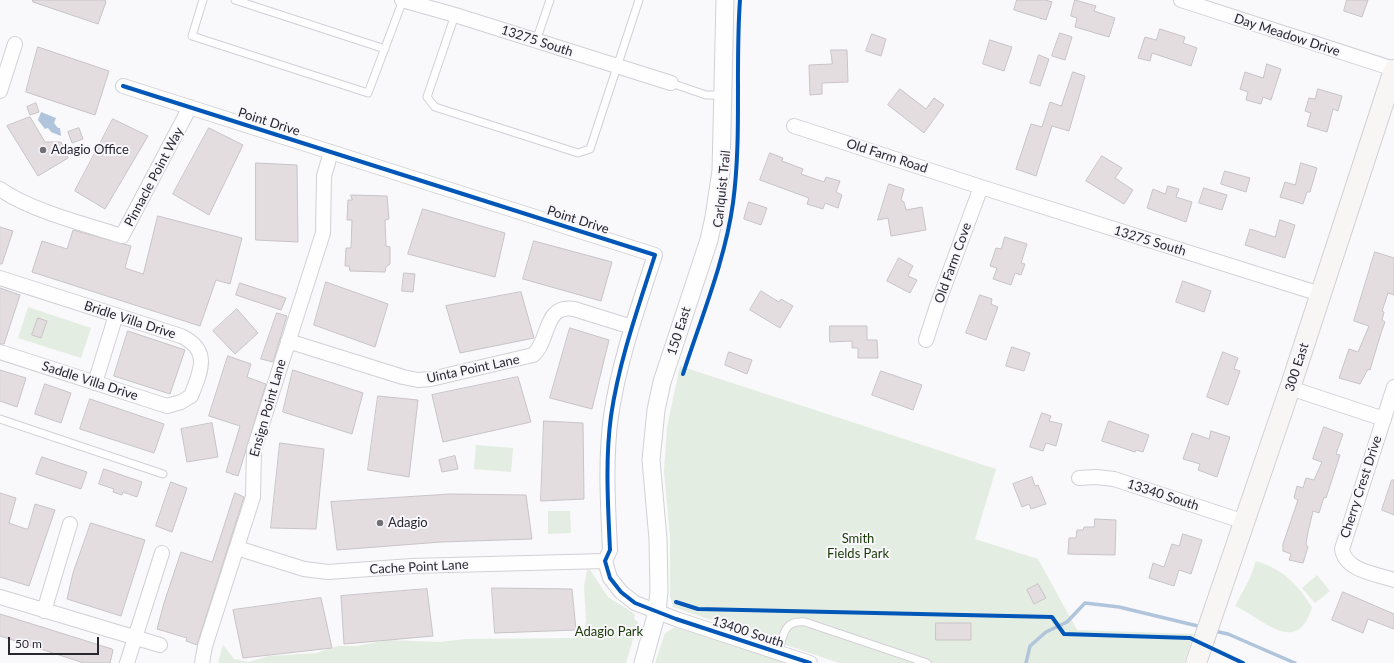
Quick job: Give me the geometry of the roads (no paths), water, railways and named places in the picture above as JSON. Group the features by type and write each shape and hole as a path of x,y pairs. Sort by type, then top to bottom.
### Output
{"main road":[{"name":"300 East","path":"1196,663 1213,617 1290,388 1394,70"}],"street":[{"name":"13275 South","path":"402,0 455,15 671,83"},
{"name":"150 East","path":"643,663 657,612 660,562 651,460 656,410 662,382 709,240 714,217 721,171 725,0"},
{"name":"Day Meadow Drive","path":"1180,0 1394,70"},
{"path":"0,91 15,44"},
{"name":"Point Drive","path":"123,86 655,255 632,327 616,388 611,417 607,453 610,550 605,561"},
{"name":"Pinnacle Point Way","path":"0,189 22,201 74,221 122,236 190,107"},
{"name":"Old Farm Road","path":"794,126 980,187"},
{"name":"Ensign Point Lane","path":"202,663 205,646 253,497 254,449 323,233 324,176 331,152"},
{"name":"13275 South","path":"980,187 1320,294"},
{"name":"Old Farm Cove","path":"926,340 980,187"},
{"name":"Bridle Villa Drive","path":"0,278 181,336 197,347 201,356 197,380 191,396 181,402"},
{"name":"Uinta Point Lane","path":"288,341 403,377 418,380 439,377 533,355 541,345 551,316 555,312 564,308 574,309 632,327"},
{"path":"95,383 116,316"},
{"name":"Saddle Villa Drive","path":"0,352 167,406 181,402"},
{"name":"Cherry Crest Drive","path":"1394,387 1342,550 1346,560 1353,566 1394,580"},
{"path":"1290,388 1384,419"},
{"name":"13340 South","path":"1079,478 1096,477 1114,479 1245,522"},
{"path":"44,611 70,524"},
{"name":"Cache Point Lane","path":"237,548 304,569 328,572 412,566 605,561"},
{"path":"127,663 162,553"},
{"path":"605,561 610,578 621,592 636,603 657,612"},
{"path":"0,597 160,645"},
{"name":"13400 South","path":"657,612 810,663"}],"lane":[{"path":"203,0 192,36 368,93 402,0"},
{"path":"235,0 385,49"},
{"path":"536,41 550,0"},
{"path":"455,15 427,97 436,107 578,153 590,149 639,0"},
{"path":"671,83 706,95 723,95"},
{"path":"0,419 163,474"},
{"path":"778,652 786,627 795,621 805,622 927,663"}],"water":[{"path":"41,112 56,118 54,123 58,128 60,128 61,136 51,132 48,128 45,129 38,120"}],"waterway":[{"path":"1026,663 1030,646 1046,632 1067,622 1085,603 1119,607 1202,627"},
{"path":"1214,631 1228,634 1295,663"}],"place":[{"name":"Adagio Office","path":"43,150"},
{"name":"Adagio","path":"380,523"}],"park label":[{"name":"Smith Fields Park","path":"858,546"},
{"name":"Adagio Park","path":"609,632"}]}
